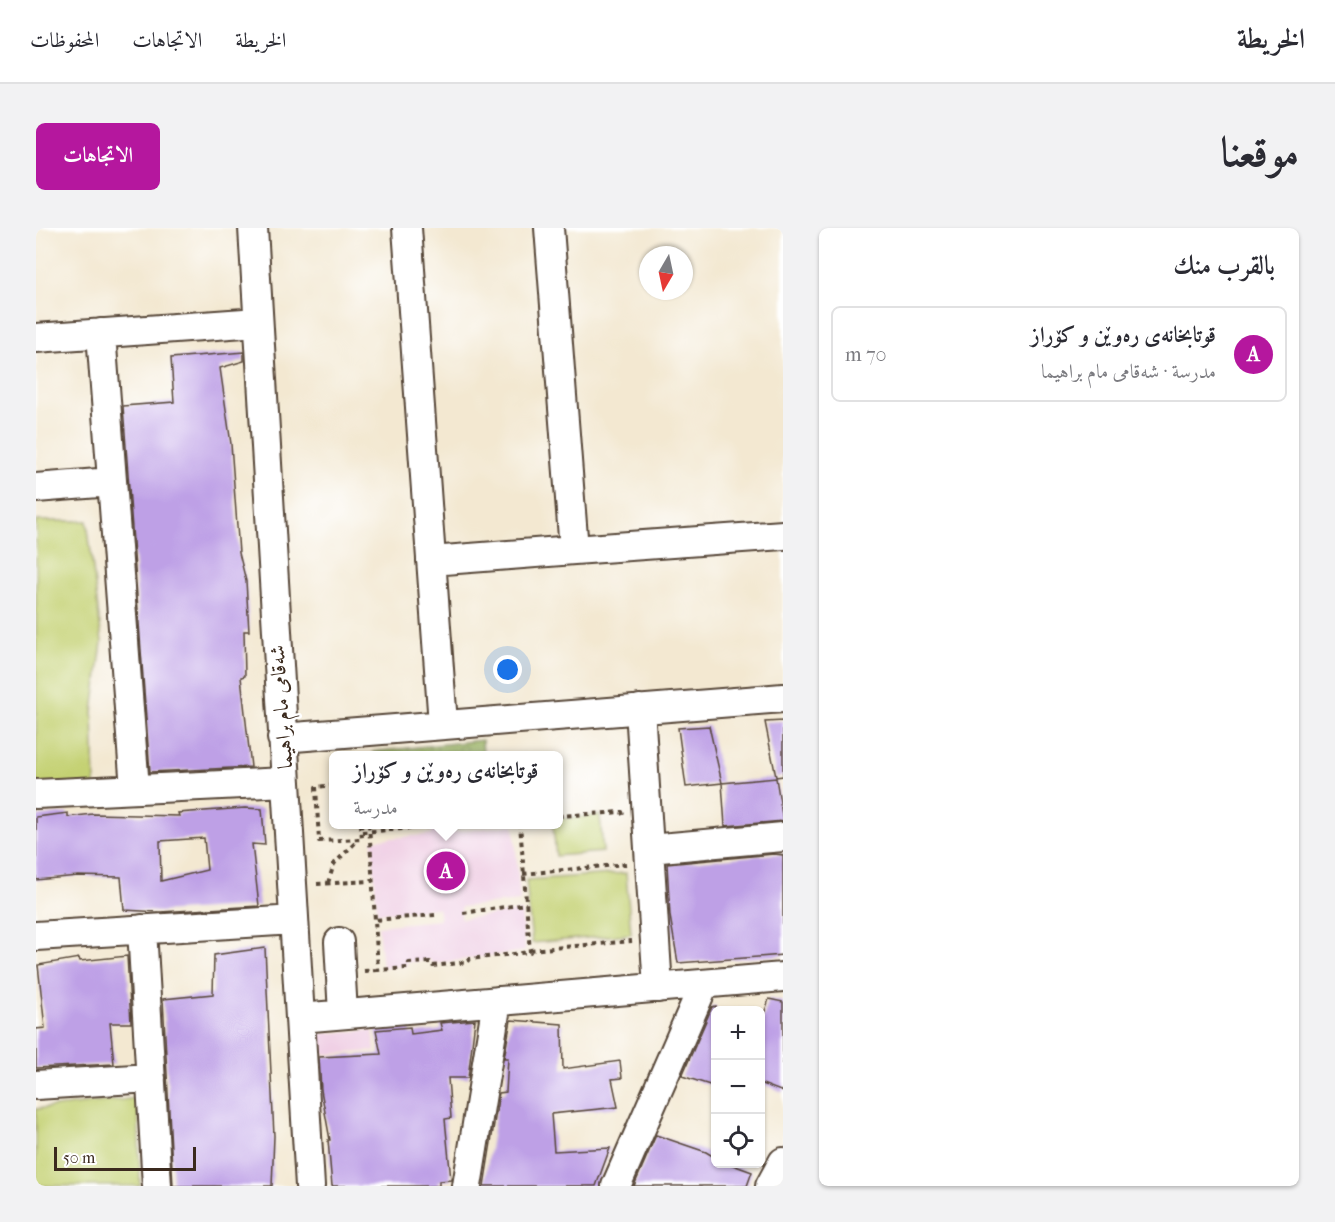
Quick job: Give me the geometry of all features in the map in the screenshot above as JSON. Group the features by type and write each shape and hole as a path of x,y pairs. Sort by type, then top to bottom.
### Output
{"street":[{"name":"شەقامی مام براهیما","path":"253,228 310,1186"},
{"path":"407,228 443,724"},
{"path":"549,228 574,550"},
{"path":"36,338 258,322"},
{"path":"101,333 135,789"},
{"path":"36,488 111,482"},
{"path":"431,561 783,535"},
{"path":"282,738 783,698"},
{"path":"640,709 637,852 658,988"},
{"path":"36,794 286,782"},
{"path":"637,852 783,837"},
{"path":"36,936 294,920"},
{"path":"142,929 157,1186"},
{"path":"339,942 343,1014"},
{"path":"300,1018 783,977"},
{"path":"616,1186 705,984"},
{"path":"467,1186 497,1001"},
{"path":"36,1085 151,1078"},
{"path":"770,1186 783,1162"}],"path":[{"path":"329,785 316,787 319,841 359,839"},
{"path":"563,816 622,812 623,823"},
{"path":"328,883 334,864 362,838 362,832 398,829"},
{"path":"519,829 530,950"},
{"path":"369,831 378,970 408,968 409,963 430,962 433,966 468,962 470,959 527,954 530,950 632,941 632,933"},
{"path":"523,874 627,868 637,852"},
{"path":"317,884 373,881"},
{"path":"463,913 526,904"},
{"path":"375,920 435,915"}],"shaded area":[{"path":"431,829 453,829 453,832 514,829 520,901 461,907 461,919 521,911 525,951 432,964 431,960 407,962 406,966 382,967 378,926 440,920 438,908 377,913 372,840 432,834"},
{"path":"373,1030 375,1051 316,1055 314,1034"}],"green space":[{"path":"36,521 87,521 102,642 93,712 95,786 36,789"},
{"path":"482,740 483,751 382,751"},
{"path":"600,815 603,852 556,856 553,829 563,829 563,819"},
{"path":"626,873 631,934 532,943 526,880"},
{"path":"138,1098 140,1186 36,1186 36,1109"}],"building":[{"path":"244,352 244,361 220,368 231,444 239,553 246,581 249,631 244,631 245,676 241,677 251,767 150,772 123,406 174,402 171,358"},
{"path":"783,721 783,776 776,777 765,722"},
{"path":"709,726 722,783 686,787 678,728"},
{"path":"776,778 783,821 725,826 722,783"},
{"path":"245,808 262,809 265,845 252,844 259,906 160,912 124,910 121,877 78,876 36,880 36,817 68,813 68,817 93,814 179,816 178,813","holes":["204,838 207,870 161,881 160,841"]},
{"path":"783,855 783,955 678,963 670,916 667,864"},
{"path":"265,948 274,1136 272,1186 173,1186 163,999 213,994 214,955"},
{"path":"127,956 131,1023 110,1023 114,1064 36,1068 36,1029 45,1028 38,965 79,958 80,961"},
{"path":"769,999 783,1002 783,1092 765,1085 765,1011"},
{"path":"711,1009 711,1085 682,1076"},
{"path":"475,1020 468,1078 448,1078 451,1118 445,1119 451,1180 439,1181 439,1186 332,1186 328,1140 330,1140 321,1090 319,1057 381,1054 376,1030 410,1027 411,1034 442,1030 440,1023"},
{"path":"511,1020 562,1024 563,1069 620,1061 622,1078 612,1079 618,1107 551,1114 554,1151 610,1148 596,1186 484,1186 499,1093 506,1092 508,1058 504,1058"},
{"path":"656,1135 711,1155 711,1168 741,1168 752,1172 747,1186 634,1186"}],"place":[{"name":"قوتابخانەی رەوێن و کۆراز","path":"446,871"}]}
